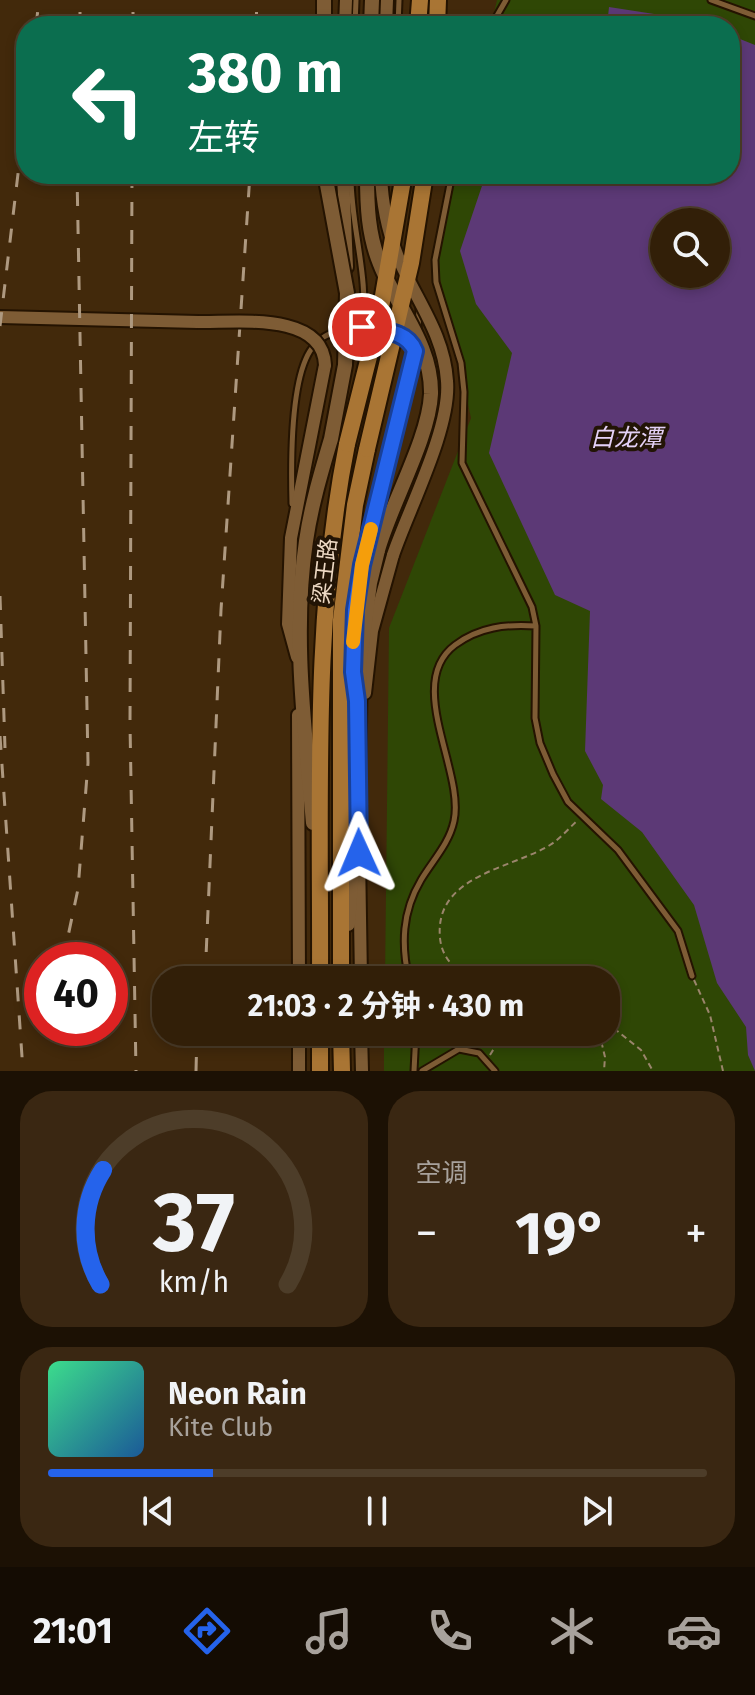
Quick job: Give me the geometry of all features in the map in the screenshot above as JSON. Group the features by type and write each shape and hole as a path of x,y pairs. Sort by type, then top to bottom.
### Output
{"main road":[{"name":"梁王路","path":"320,966 322,628 345,365 347,293 327,184"},
{"path":"343,966 358,789 357,701 364,621 386,552 388,514 426,422 431,396 424,352 379,264 368,219 367,184"},
{"name":"梁王路","path":"321,902 299,666 306,543 380,313 402,184"},
{"name":"梁王路","path":"342,966 341,620 355,505 411,263 421,184"},
{"path":"320,1046 320,1071"},
{"path":"341,1046 342,1071"}],"street":[{"path":"343,184 347,293"},
{"path":"361,966 358,789 372,631 386,552 442,422 448,384 434,327 399,259 387,226 381,184"},
{"path":"0,317 292,326 303,330 317,342 325,365 293,520 288,562 288,624 299,666 299,966"},
{"path":"299,1046 299,1071"},
{"path":"361,1046 362,1071"}],"lane":[{"path":"711,0 755,16"},
{"path":"352,184 354,233 364,297 362,327"},
{"path":"357,701 353,641 362,565 415,351 420,311 404,271 420,184"},
{"path":"450,184 435,260 436,282 461,363 464,392 462,463 532,607 536,626 535,718 540,743 558,783 581,817 618,850 678,931 692,976"},
{"path":"293,520 294,430 306,360 312,348 339,330 362,327 402,335 411,340 415,351"},
{"path":"406,966 403,953 410,904 420,881 448,840 454,820 455,803 436,712 436,672 449,649 473,635 508,625 536,626"},
{"path":"414,1071 415,1046"},
{"path":"422,1071 459,1049 479,1053 495,1071"}],"path":[{"path":"454,966 442,949 441,917 448,901 474,878 550,845 581,817"},
{"path":"692,976 710,1015 723,1071"},
{"path":"620,1033 641,1050 653,1071"},
{"path":"487,1059 498,1046"},
{"path":"602,1046 604,1071"}],"green space":[{"path":"497,0 755,0 755,1071 384,1071 384,1046 620,1046 620,966 385,966 389,628 471,418 436,261 455,184 740,184 740,16 493,16"}],"water":[{"path":"609,7 667,16 608,16"},
{"name":"白龙潭","path":"740,39 755,45 755,1071 748,1055 746,1027 717,983 694,905 642,832 601,799 603,785 585,751 590,611 555,595 489,453 512,353 476,304 460,251 483,184 740,184"}],"railway":[{"path":"37,16 39,0"},
{"path":"80,0 80,16"},
{"path":"133,0 133,16"},
{"path":"256,16 257,0"},
{"path":"0,326 17,184"},
{"path":"67,942 78,889 88,763 77,184"},
{"path":"132,184 130,724 136,1071"},
{"path":"206,966 221,610 249,184"},
{"path":"0,596 5,748"},
{"path":"0,736 23,1071"},
{"path":"196,1071 197,1046"}],"slow traffic":[{"path":"353,642 362,565 371,529"}],"route":[{"path":"359,853 357,701 353,672 355,610 362,565 411,378 415,351 411,340 402,335 362,327"}]}
